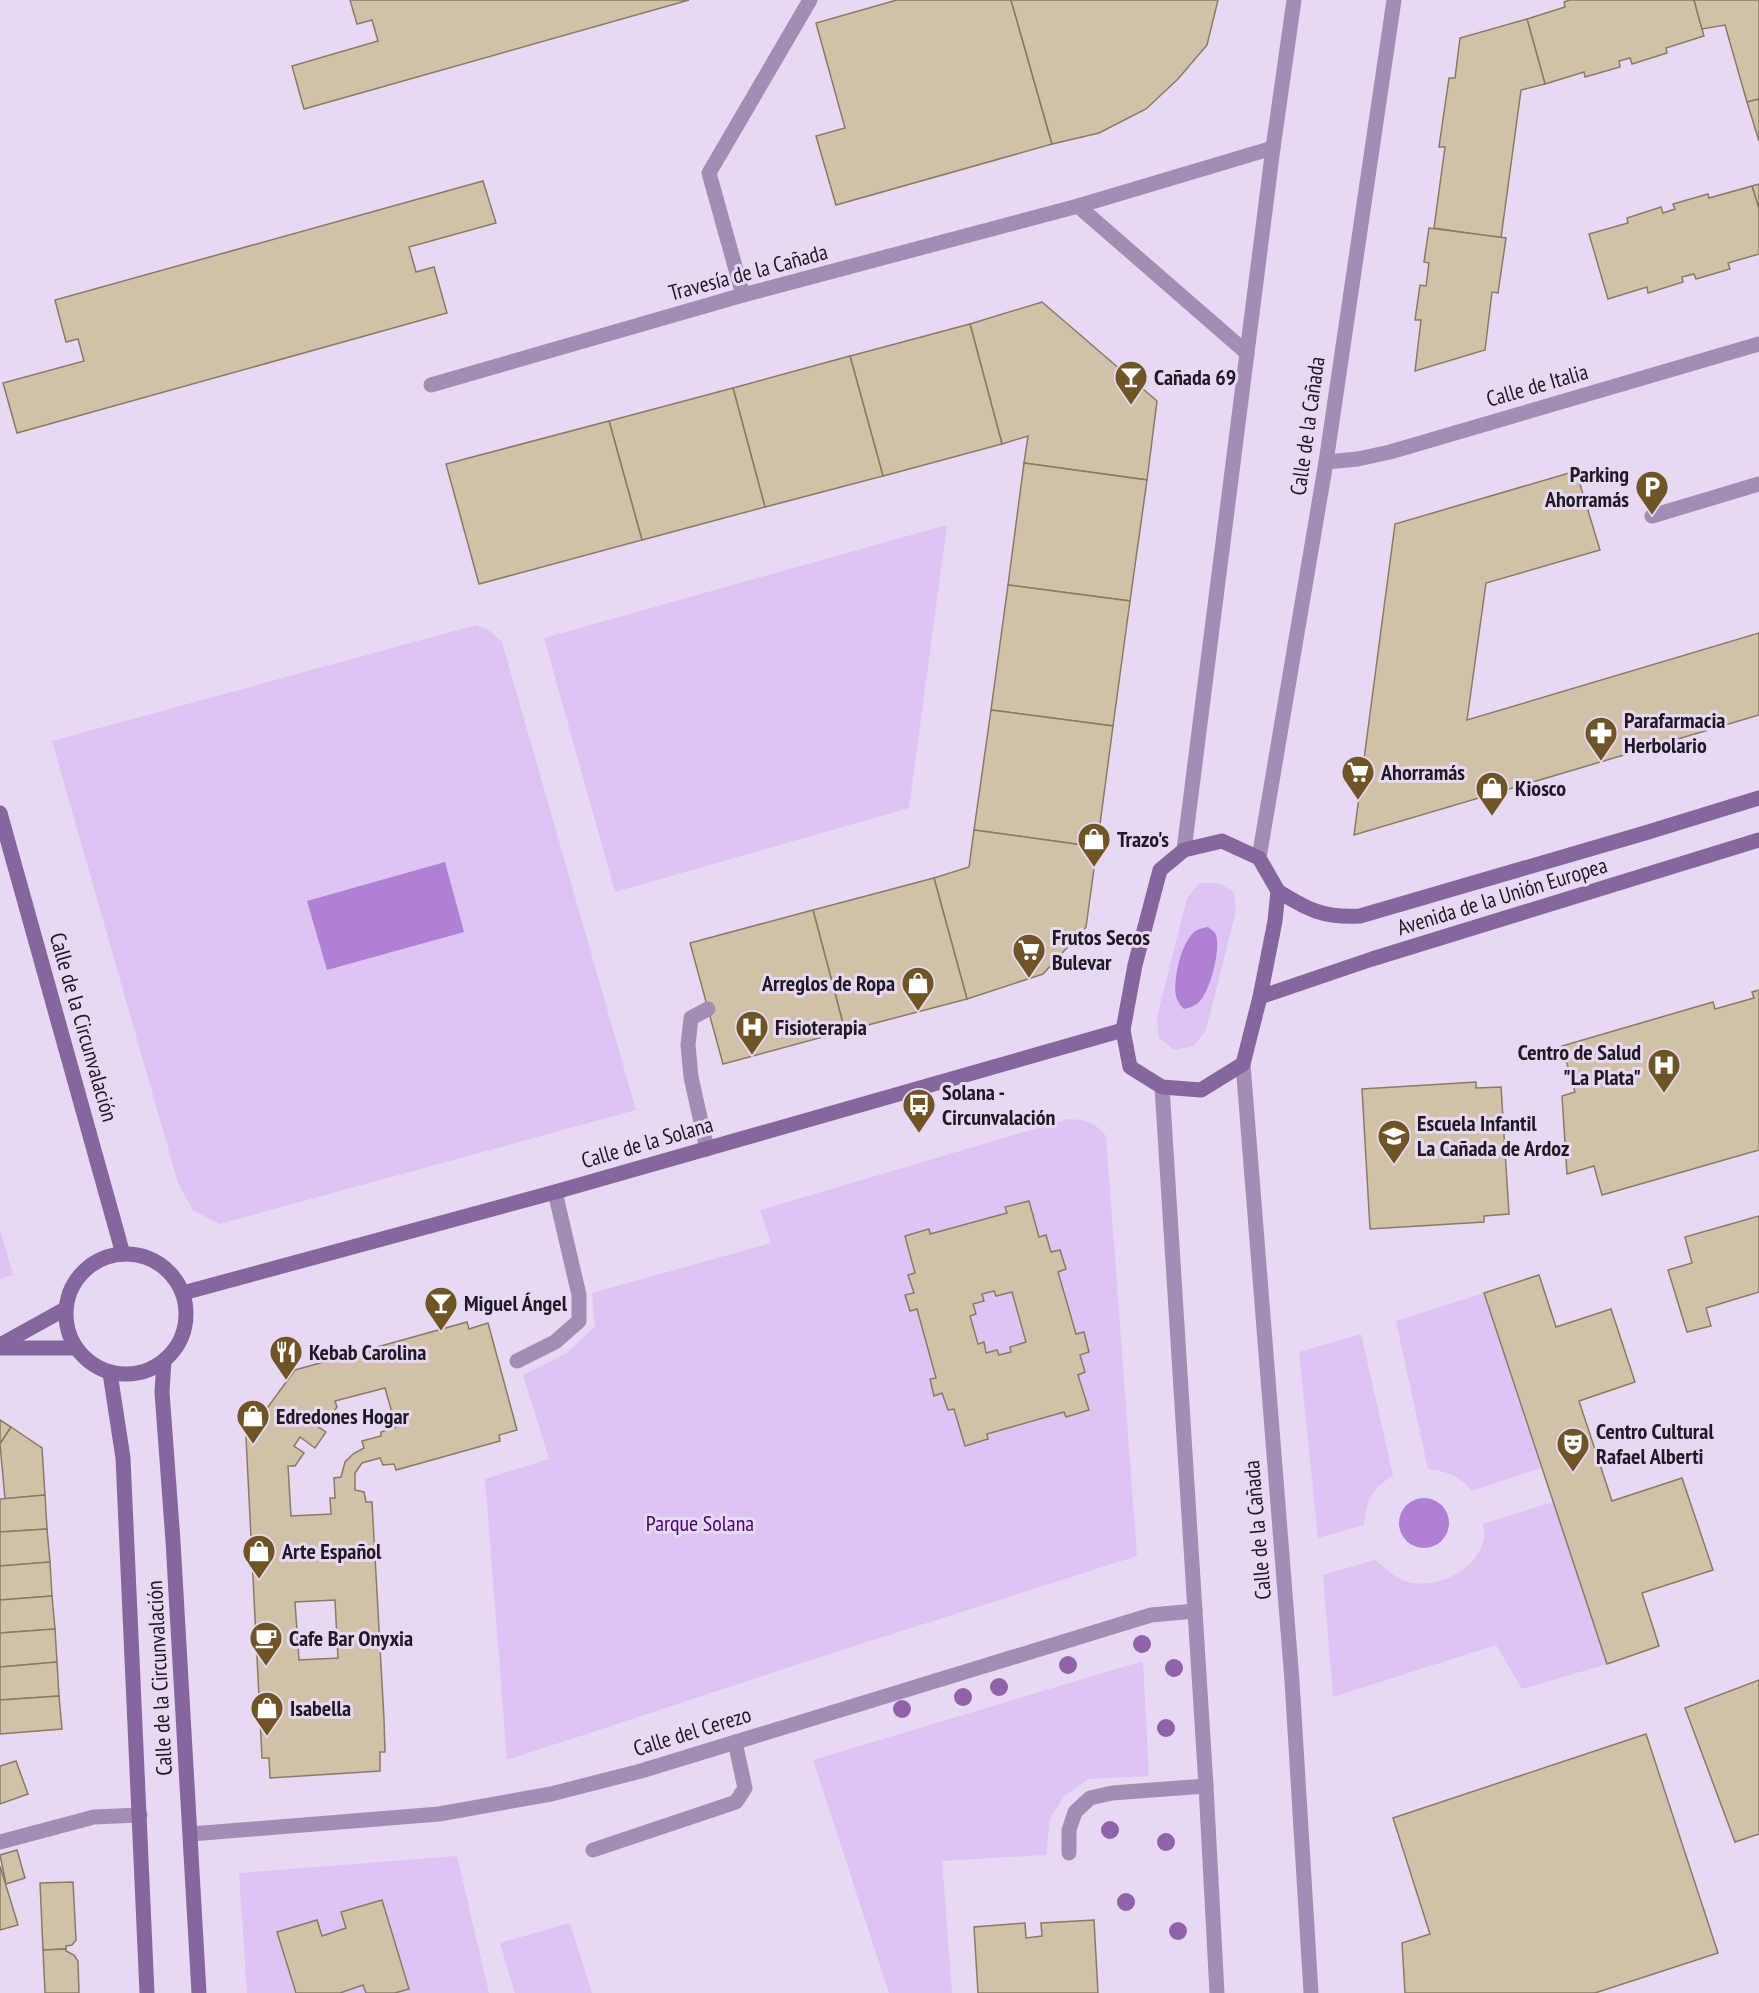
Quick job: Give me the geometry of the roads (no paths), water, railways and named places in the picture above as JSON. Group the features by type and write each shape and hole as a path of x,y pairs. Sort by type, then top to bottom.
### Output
{"street":[{"path":"743,295 709,173 810,0"},
{"path":"1184,850 1273,148 1294,0"},
{"name":"Calle de la Cañada","path":"1259,858 1326,462 1394,0"},
{"name":"Travesía de la Cañada","path":"431,385 743,295 1078,206 1273,148"},
{"path":"1078,206 1247,353"},
{"name":"Calle de Italia","path":"1326,462 1358,459 1390,452 1759,344"},
{"path":"1652,516 1759,484"},
{"name":"Avenida de la Unión Europea","path":"1278,891 1306,909 1341,917 1360,915 1759,798"},
{"name":"Calle de la Circunvalación","path":"0,813 123,1254"},
{"name":"Avenida de la Unión Europea","path":"1260,997 1372,959 1759,840"},
{"path":"1222,841 1259,858 1278,891 1275,921 1260,997 1243,1064 1201,1090 1162,1087 1130,1067 1123,1030 1135,965 1160,870 1184,850 1222,841"},
{"path":"707,1149 691,1077 687,1045 691,1018 708,1009"},
{"name":"Calle de la Solana","path":"183,1293 555,1192 1123,1030"},
{"name":"Calle de la Cañada","path":"1243,1064 1292,1681 1311,1993"},
{"path":"1162,1087 1217,1993"},
{"path":"517,1361 555,1342 579,1321 579,1295 555,1192"},
{"path":"123,1254 148,1258 170,1272 183,1293 187,1318 180,1342 164,1362 147,1371 129,1374 110,1373 91,1363 76,1348 67,1329 65,1309 71,1288 84,1271 101,1258 123,1254"},
{"path":"0,1347 65,1309"},
{"path":"0,1347 76,1348"},
{"name":"Calle de la Circunvalación","path":"164,1362 162,1392 199,1993"},
{"name":"Calle de la Circunvalación","path":"110,1373 123,1458 147,1993"},
{"name":"Calle del Cerezo","path":"190,1834 439,1814 551,1794 641,1771 1151,1615 1195,1611"},
{"path":"593,1850 736,1802 745,1788 735,1742"},
{"path":"1069,1853 1069,1830 1075,1812 1090,1798 1112,1793 1206,1786"},
{"path":"0,1842 94,1817 140,1815"}],"place":[{"name":"Cañada 69","path":"1131,406"},
{"name":"Parking Ahorramás","path":"1652,516"},
{"name":"Parafarmacia Herbolario","path":"1601,762"},
{"name":"Ahorramás","path":"1358,801"},
{"name":"Kiosco","path":"1492,817"},
{"name":"Trazo's","path":"1094,868"},
{"name":"Frutos Secos Bulevar","path":"1029,979"},
{"name":"Arreglos de Ropa","path":"918,1012"},
{"name":"Fisioterapia","path":"752,1056"},
{"name":"Centro de Salud \"La Plata\"","path":"1664,1094"},
{"name":"Solana - Circunvalación","path":"919,1134"},
{"name":"Escuela Infantil La Cañada de Ardoz","path":"1394,1165"},
{"name":"Miguel Ángel","path":"441,1332"},
{"name":"Kebab Carolina","path":"286,1381"},
{"name":"Edredones Hogar","path":"253,1445"},
{"name":"Centro Cultural Rafael Alberti","path":"1573,1473"},
{"name":"Arte Español","path":"259,1580"},
{"name":"Cafe Bar Onyxia","path":"266,1667"},
{"name":"Isabella","path":"267,1737"}],"park label":[{"name":"Parque Solana","path":"700,1523"}]}
